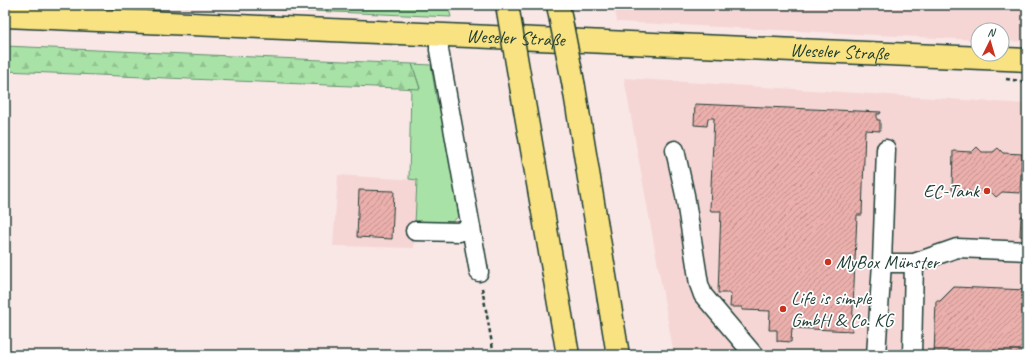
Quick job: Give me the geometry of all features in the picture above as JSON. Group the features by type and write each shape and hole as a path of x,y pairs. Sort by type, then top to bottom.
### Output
{"main road":[{"path":"507,5 568,355"},
{"path":"558,5 574,87 618,355"},
{"name":"Weseler Straße","path":"5,16 1027,60"}],"street":[{"path":"439,34 439,50 479,272"},
{"path":"876,355 882,263 886,149"},
{"path":"675,150 685,195 699,284 704,295 754,355"},
{"path":"415,231 459,232 471,228"},
{"path":"882,263 914,263 958,248 1027,251"},
{"path":"912,355 914,263"}],"path":[{"path":"479,272 494,355"}],"shaded area":[{"path":"614,5 1027,5 1027,42 1010,41 1010,22 970,22 970,40 617,22"},
{"path":"624,78 1027,104 1027,355 674,355"},
{"path":"338,175 417,180 414,248 333,246"}],"green space":[{"path":"171,5 448,5 451,17"},
{"path":"5,46 412,64 420,89 5,71"},
{"path":"412,64 431,65 437,102 444,110 460,215 451,223 415,224 417,180 409,179 411,88 420,88"}],"building":[{"path":"695,104 881,112 880,114 877,114 877,120 880,120 880,131 865,130 862,215 857,215 852,331 792,328 791,342 777,342 777,330 769,330 770,311 742,310 742,307 730,307 731,293 718,293 721,211 711,211 710,209 714,118 708,118 707,126 694,125"},
{"path":"977,147 982,152 993,152 998,148 1003,153 1022,154 1020,193 1002,192 996,197 991,192 980,191 975,196 970,191 952,190 953,151 972,152"},
{"path":"1027,155 1027,182 1024,179 1025,157"},
{"path":"359,190 394,191 392,239 357,237"},
{"path":"1021,216 1027,217 1027,236 1020,236"},
{"path":"954,287 1027,290 1027,355 934,355 936,301 940,301"}],"place":[{"name":"EC-Tank","path":"987,191"},
{"name":"MyBox Münster","path":"828,262"},
{"name":"Life is simple GmbH & Co. KG","path":"783,309"}]}
